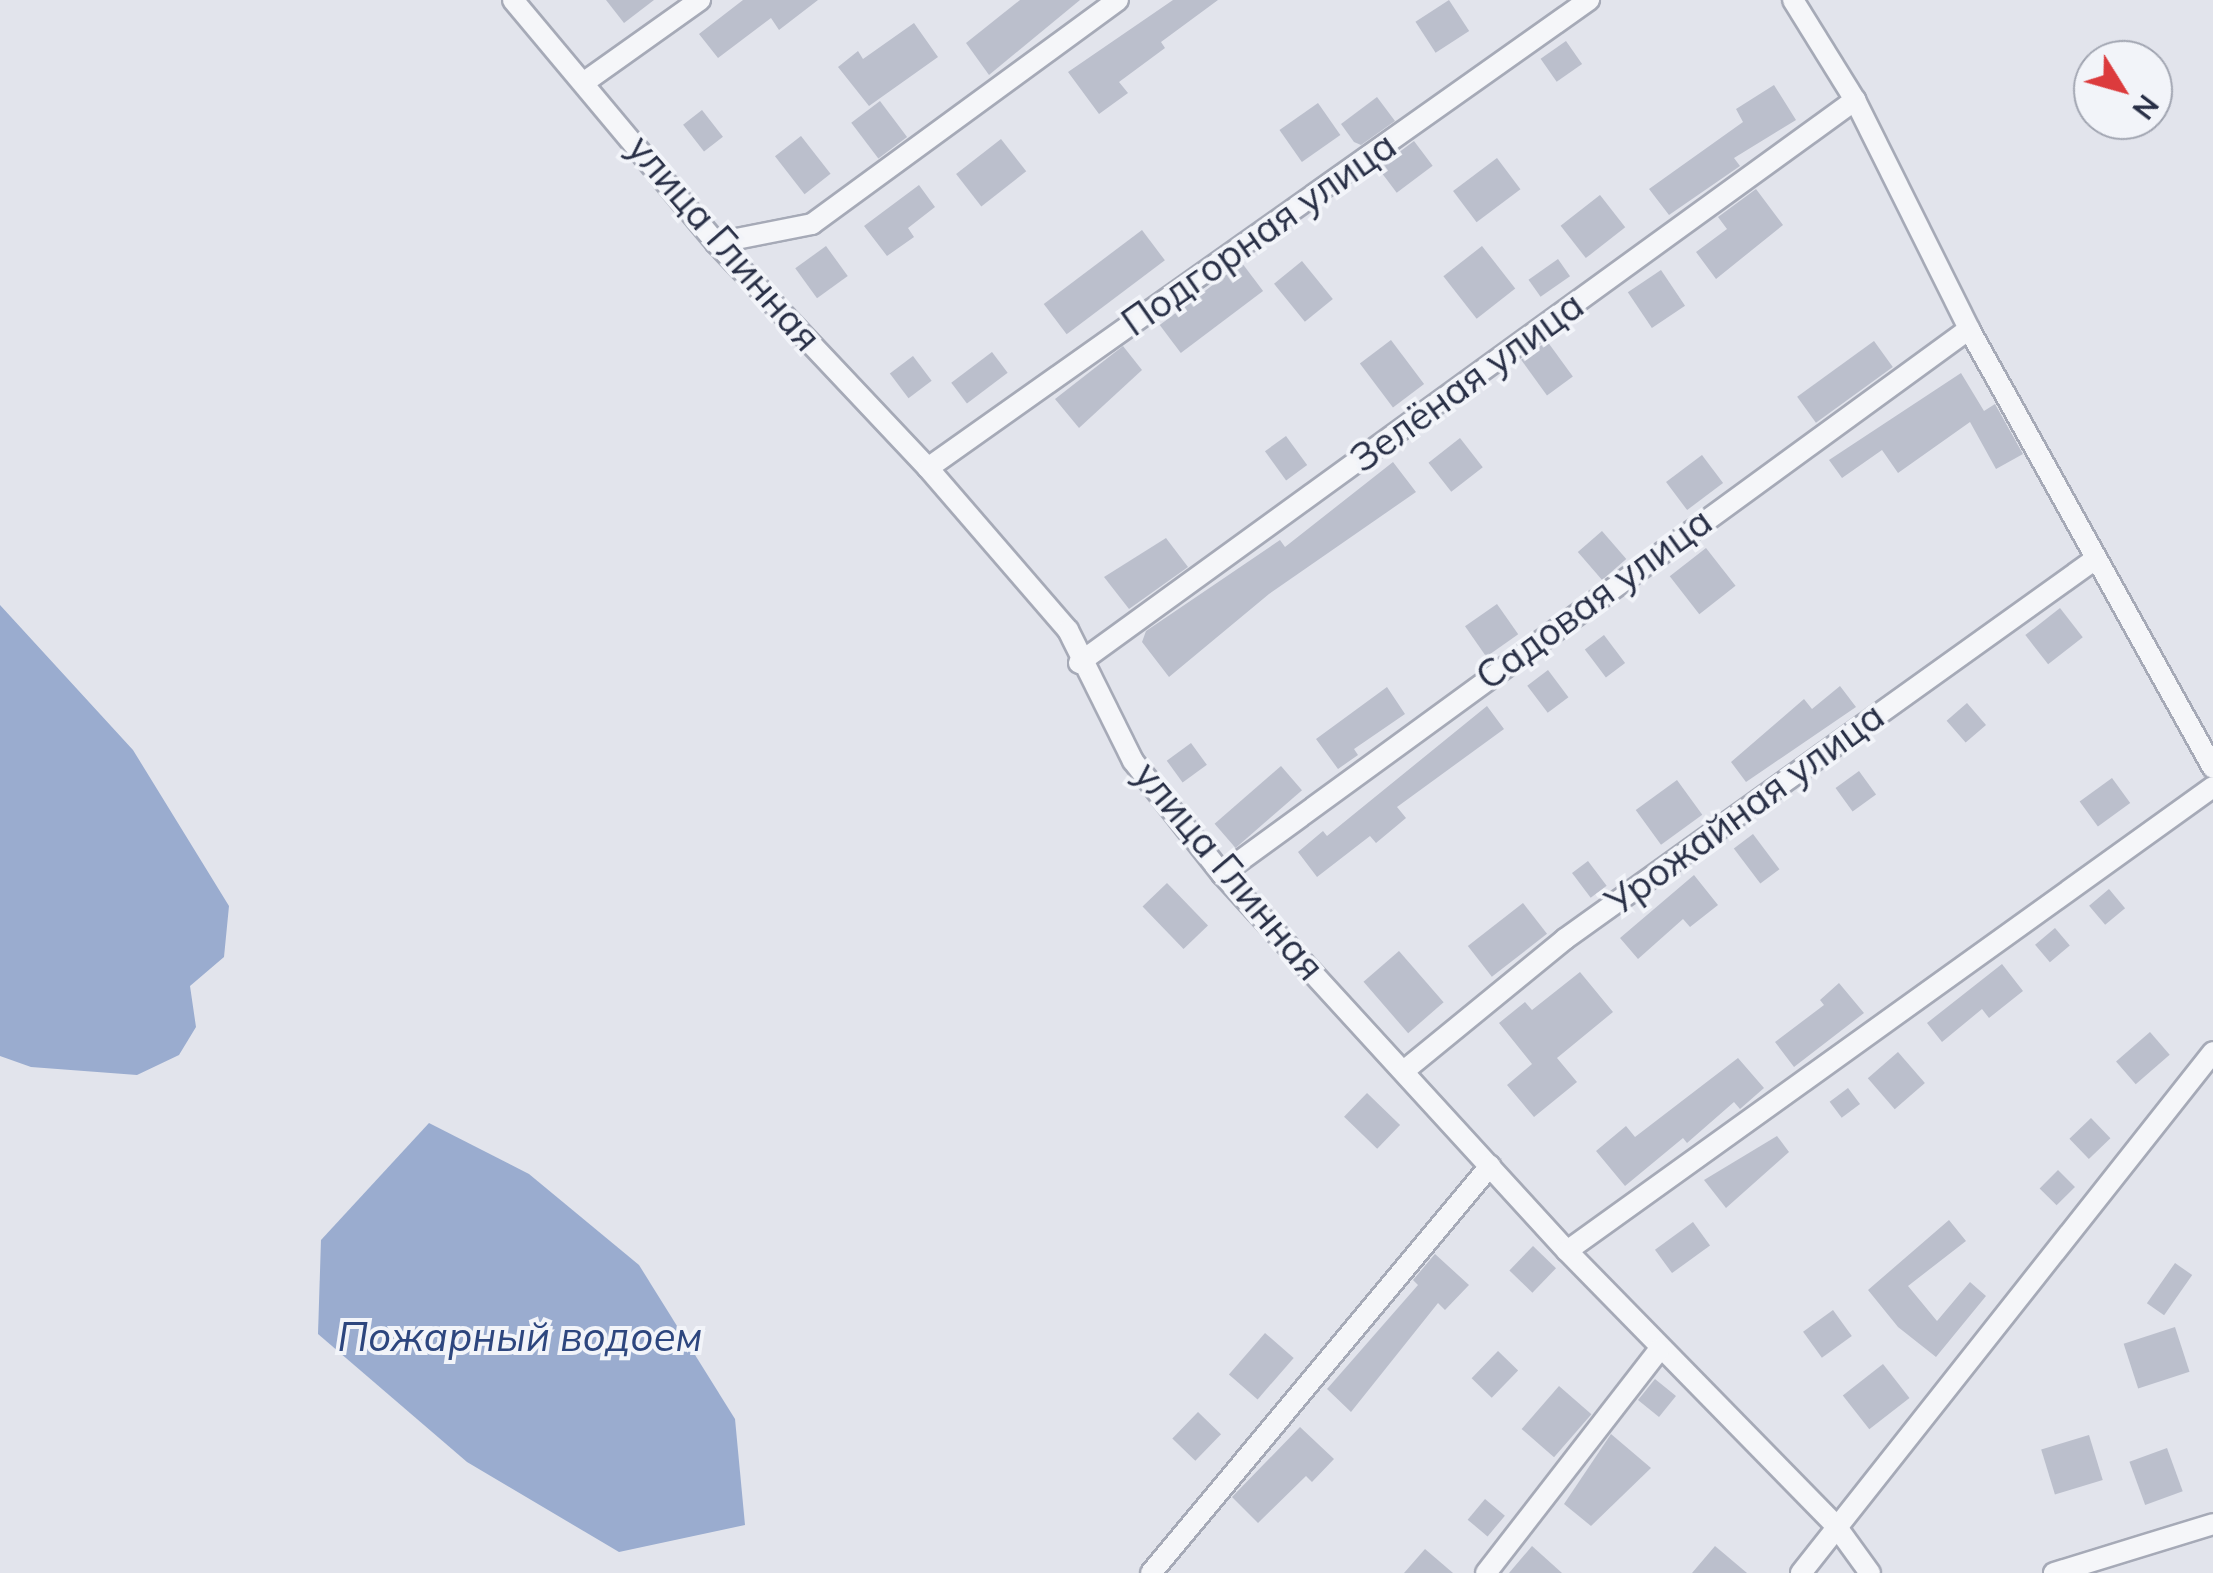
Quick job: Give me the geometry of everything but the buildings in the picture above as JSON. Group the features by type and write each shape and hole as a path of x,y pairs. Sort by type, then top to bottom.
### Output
{"street":[{"name":"улица Глинная","path":"514,0 586,81 716,243 928,468 1068,630 1079,663 1133,762 1222,874 1660,1350 1836,1526 1870,1573"},
{"path":"586,81 700,0"},
{"path":"716,243 812,224 1118,0"},
{"name":"Подгорная улица","path":"928,468 1589,0"},
{"path":"1794,0 1854,100 1969,330 2094,560 2213,768"},
{"name":"Зелёная улица","path":"1079,663 1854,100"},
{"name":"Садовая улица","path":"1222,874 1969,330"},
{"name":"Урожайная улица","path":"1405,1070 1566,939 2094,560"},
{"path":"1567,1251 2213,787"},
{"path":"1801,1573 2213,1052"},
{"path":"1151,1573 1490,1166"},
{"path":"1486,1573 1660,1350"},
{"path":"2054,1573 2213,1524"}],"water":[{"path":"0,605 133,750 229,906 224,957 190,986 196,1027 179,1055 137,1075 31,1067 0,1056"},
{"name":"Пожарный водоем","path":"429,1123 529,1174 639,1265 735,1419 745,1525 619,1552 467,1462 318,1334 321,1240"}]}
